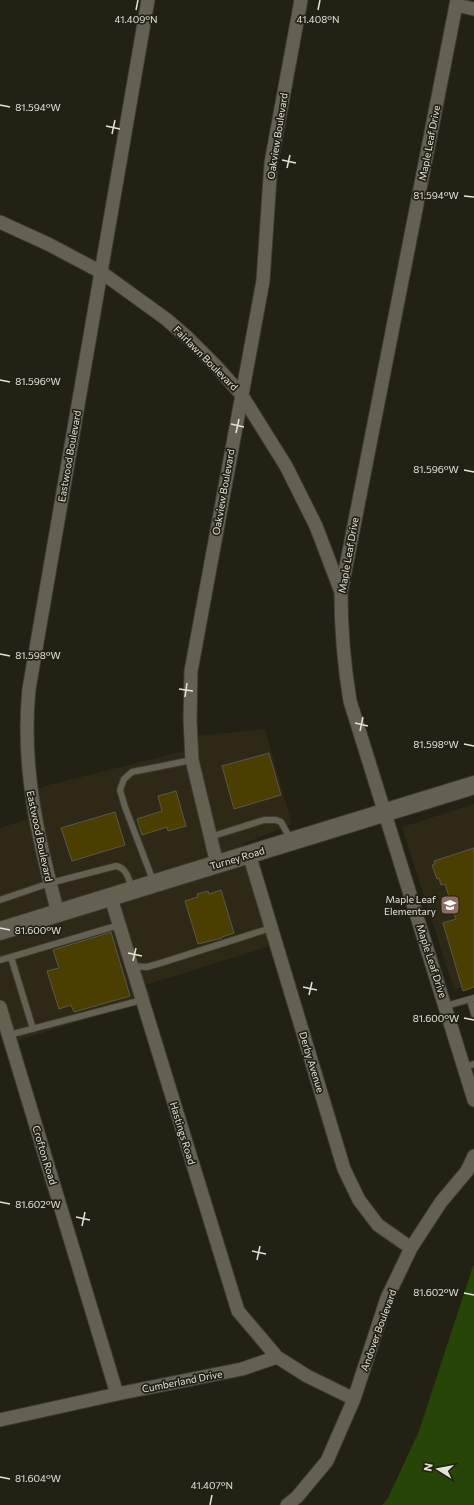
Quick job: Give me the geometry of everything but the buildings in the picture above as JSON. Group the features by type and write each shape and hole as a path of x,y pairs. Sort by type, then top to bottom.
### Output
{"main road":[{"name":"Turney Road","path":"0,931 474,785"}],"street":[{"name":"Eastwood Boulevard","path":"58,913 32,808 27,753 27,708 31,669 148,0"},
{"name":"Oakview Boulevard","path":"217,864 192,760 190,720 191,671 263,281 271,163 301,0"},
{"path":"456,3 474,9"},
{"name":"Maple Leaf Drive","path":"456,3 341,592 343,648 350,701 446,1006 469,1066 474,1100"},
{"name":"Fairlawn Boulevard","path":"0,222 48,244 101,272 188,338 241,394 302,496 316,526 341,592"},
{"name":"Derby Avenue","path":"249,854 344,1169 359,1200 378,1225 411,1248"},
{"name":"Hastings Road","path":"111,898 238,1311 277,1357"},
{"name":"Crofton Road","path":"0,1007 117,1394"},
{"name":"Andover Boulevard","path":"287,1505 297,1497 327,1461 354,1399 387,1298 411,1248 441,1202 467,1171 474,1156"},
{"path":"277,1357 308,1376 354,1399"},
{"name":"Cumberland Drive","path":"0,1420 117,1394 242,1369 277,1357"}],"lane":[{"path":"154,884 124,807 120,790 124,779 132,772 192,760"},
{"path":"210,837 269,819 281,822 292,841"},
{"path":"0,900 50,883 116,866 121,867 124,871 132,891"},
{"path":"0,960 119,925"},
{"path":"132,966 147,967 271,928"},
{"path":"11,957 33,1029"},
{"path":"446,1006 472,999 474,1014"},
{"path":"8,1036 142,1000"}],"shaded area":[{"path":"265,729 292,824 243,844 270,946 146,985 152,998 5,1045 0,1029 0,828 27,819 24,794 49,785 184,751 186,737"},
{"name":"Maple Leaf Elementary","path":"474,804 474,983 454,990 402,827"}],"green space":[{"path":"474,1263 474,1505 382,1505 388,1498 419,1431"}],"place":[{"name":"Maple Leaf Elementary","path":"450,905"}]}
